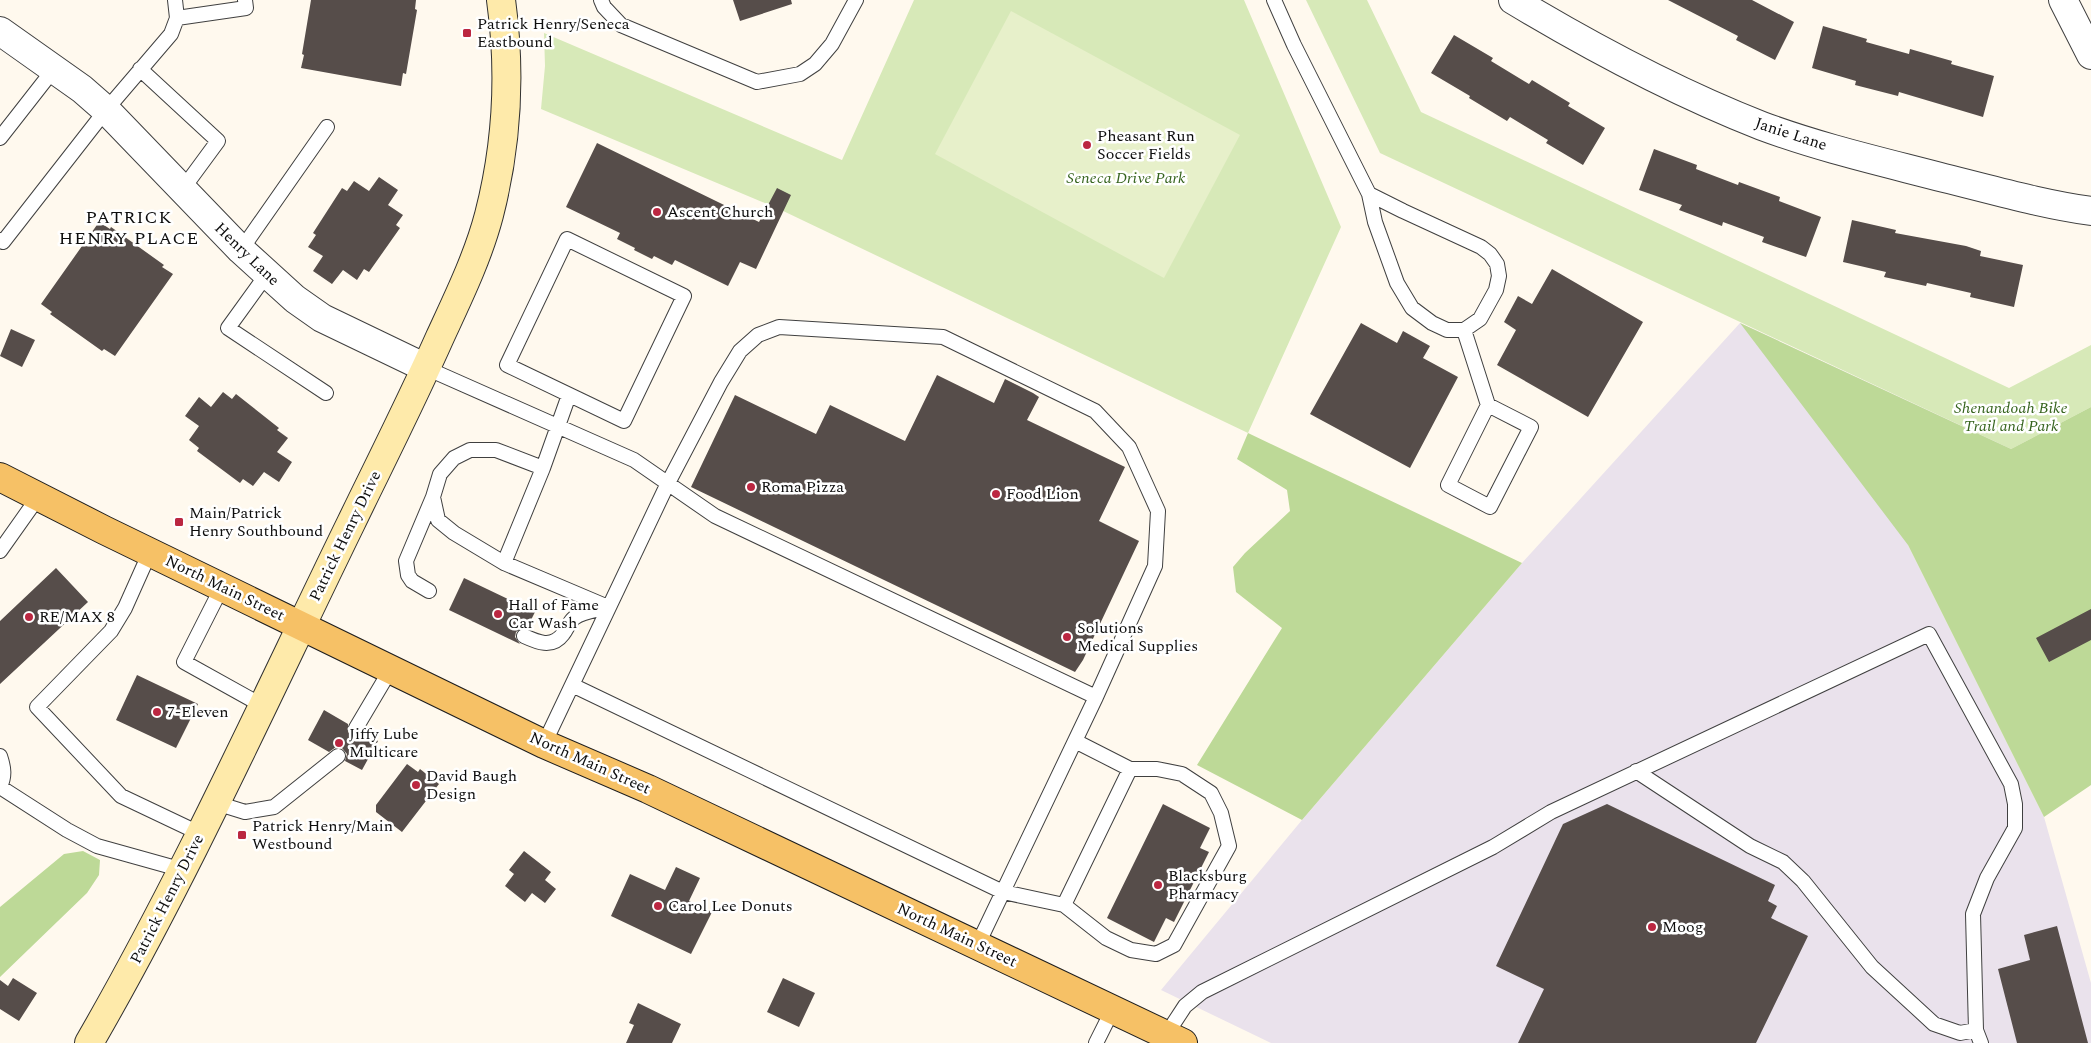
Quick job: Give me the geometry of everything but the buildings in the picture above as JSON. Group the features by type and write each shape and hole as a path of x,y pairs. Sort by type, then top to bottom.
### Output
{"main road":[{"name":"Patrick Henry Drive","path":"89,1043 128,975 201,834 426,368 470,268 488,218 506,107 506,37 501,0"},
{"name":"North Main Street","path":"0,477 544,744 648,789 978,944 1174,1039"}],"street":[{"name":"Janie Lane","path":"1513,0 1588,44 1661,81 1763,126 1895,165 2028,199 2091,211"},
{"path":"2063,0 2091,55"},
{"name":"Henry Lane","path":"0,31 82,89 106,110 241,250 295,299 322,318 426,368"}],"lane":[{"path":"0,240 3,242 106,110 171,34 177,18 175,0"},
{"path":"177,18 246,8 245,0"},
{"path":"602,0 604,7 621,24 757,82 800,74 815,64 832,44 856,0"},
{"path":"1274,0 1294,45 1369,194 1375,222 1397,283 1412,308 1432,323 1447,330 1464,330 1480,319 1496,290 1499,276 1497,264 1490,254 1481,247 1403,212 1369,194"},
{"path":"0,138 54,69"},
{"path":"140,69 218,141 182,190"},
{"path":"241,250 327,127"},
{"path":"567,239 684,296 624,421 569,395 507,365 567,239"},
{"path":"267,274 228,328 326,393"},
{"path":"544,744 668,483 740,351 758,335 779,327 943,337 1095,411 1129,447 1158,511 1155,566 1076,740 978,944"},
{"path":"1464,330 1488,406 1448,485 1490,507 1531,427 1488,406"},
{"path":"426,368 634,460 715,516 1096,697"},
{"path":"504,563 543,468 569,395"},
{"path":"430,591 412,581 408,576 406,561 433,497 440,474 454,458 470,450 496,450 543,468"},
{"path":"0,551 39,496"},
{"path":"433,497 438,520 454,533 504,563 608,607"},
{"path":"150,552 125,608 111,631 38,707 121,796 201,834"},
{"path":"222,586 184,662 263,706"},
{"path":"524,636 540,644 548,644 562,636 570,622 576,617 608,607"},
{"path":"1174,1039 1185,1006 1202,992 1493,847 1551,812 1636,771 1929,634 2011,784 2015,804 2015,828 1987,878 1973,914 1978,1036 1960,1033 1934,1024 1872,967 1803,881 1783,862 1750,846 1636,771"},
{"path":"356,728 391,669"},
{"path":"572,684 1003,892 1064,905 1106,938 1132,950 1156,954 1174,945 1229,846 1221,813 1211,793 1182,774 1157,768 1130,769 1076,740"},
{"path":"0,756 4,767 4,778 0,787 67,830 97,846 183,870"},
{"path":"216,803 244,812 274,807 338,756"},
{"path":"1064,905 1130,769"},
{"path":"1096,1043 1113,1009"}],"shaded area":[{"path":"1740,323 2011,449 1908,545 2044,817 2091,983 2091,1043 1271,1043 1161,990 1302,820 1522,563"}],"green space":[{"name":"Seneca Drive Park","path":"914,0 1244,0 1341,227 1248,433 779,209 541,109 545,66 544,33 842,160"},
{"name":"Shenandoah Bike Trail and Park","path":"1306,0 1367,0 1421,112 2009,388 2091,345 2091,407 2011,449 1380,153"},
{"name":"Pheasant Run Soccer Fields","path":"1011,11 1240,135 1164,278 935,154"},
{"path":"1740,323 2011,449 2091,407 2091,785 2044,817 1908,545"},
{"path":"1248,433 1522,563 1302,820 1197,765 1282,628 1236,592 1233,567 1245,553 1290,511 1287,490 1237,459"},
{"path":"83,851 100,860 99,875 87,893 0,977 0,907 64,854"}],"place":[{"name":"Patrick Henry/Seneca Eastbound","path":"467,33"},
{"name":"Pheasant Run Soccer Fields","path":"1087,145"},
{"name":"Ascent Church","path":"657,212"},
{"name":"Roma Pizza","path":"751,487"},
{"name":"Food Lion","path":"996,494"},
{"name":"Main/Patrick Henry Southbound","path":"179,522"},
{"name":"Hall of Fame Car Wash","path":"498,614"},
{"name":"RE/MAX 8","path":"29,617"},
{"name":"Solutions Medical Supplies","path":"1067,637"},
{"name":"7-Eleven","path":"157,712"},
{"name":"Jiffy Lube Multicare","path":"339,743"},
{"name":"David Baugh Design","path":"416,785"},
{"name":"Patrick Henry/Main Westbound","path":"242,835"},
{"name":"Blacksburg Pharmacy","path":"1158,885"},
{"name":"Carol Lee Donuts","path":"658,906"},
{"name":"Moog","path":"1652,927"}],"district":[{"name":"PATRICK HENRY PLACE","path":"129,227"}]}
